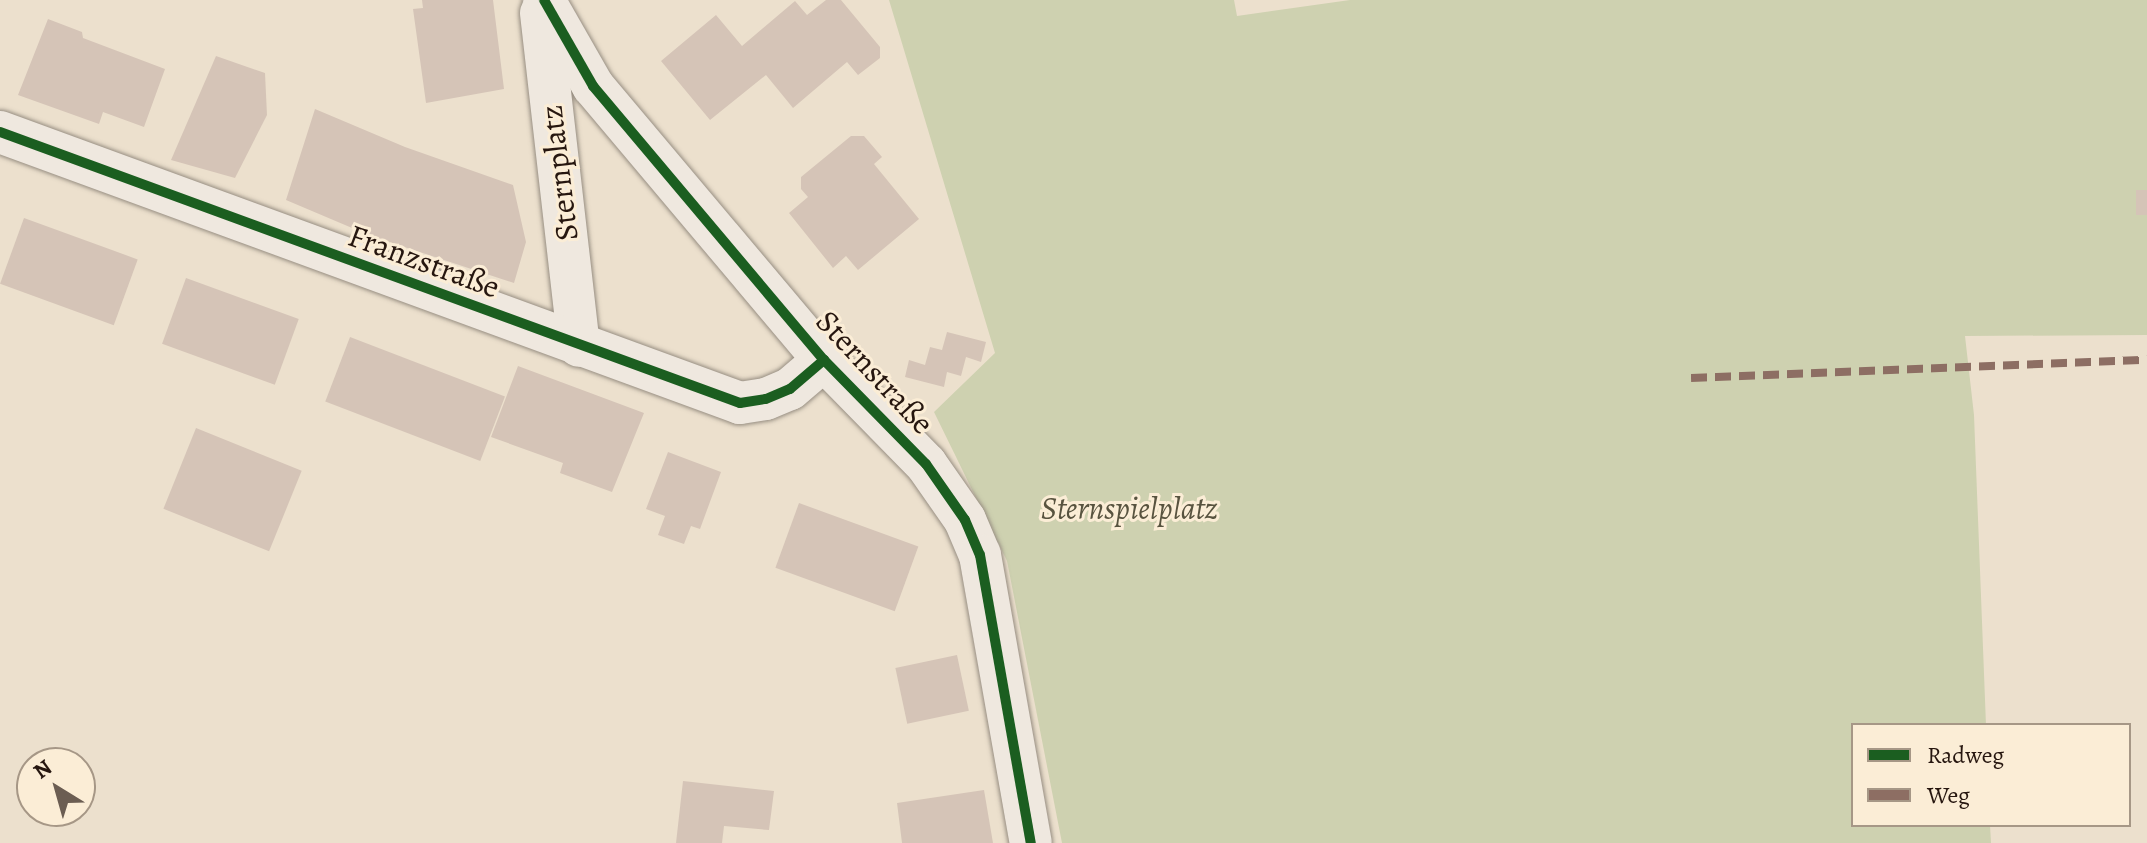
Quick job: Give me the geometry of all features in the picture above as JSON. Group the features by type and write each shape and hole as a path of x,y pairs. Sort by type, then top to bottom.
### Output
{"street":[{"name":"Sternplatz","path":"541,0 579,346"},
{"name":"Sternstraße","path":"541,0 593,86 824,360 926,464 965,520 980,555 1031,843"},
{"name":"Franzstraße","path":"0,132 740,403 766,399 790,389 824,360"}],"green space":[{"name":"Sternspielplatz","path":"889,0 1234,0 1237,16 1350,0 2147,0 2147,335 1965,336 1974,415 1986,723 1851,723 1851,827 1990,827 1991,843 1062,843 1007,561 934,412 995,353"}],"building":[{"path":"422,0 493,0 504,89 426,103 413,9 423,8"},
{"path":"826,0 841,0 880,47 880,58 858,75 847,62 793,108 766,75 710,120 661,61 716,15 742,46 795,1 807,15"},
{"path":"48,19 82,32 83,38 165,69 144,127 103,112 99,124 18,95"},
{"path":"216,56 265,73 267,115 235,178 171,160"},
{"path":"315,109 405,147 513,185 526,242 514,283 371,236 286,200"},
{"path":"851,136 864,136 882,157 874,164 919,219 858,270 846,256 833,268 789,213 808,197 801,189 801,177"},
{"path":"2136,190 2147,190 2147,215 2136,215"},
{"path":"24,218 138,259 114,325 0,284"},
{"path":"186,278 299,319 275,385 162,344"},
{"path":"947,332 986,342 981,362 966,357 961,376 947,372 944,387 905,377 909,360 925,365 930,347 942,350"},
{"path":"350,337 505,396 480,461 325,401"},
{"path":"518,366 644,413 612,492 560,473 563,463 491,437"},
{"path":"196,428 302,471 269,551 163,509"},
{"path":"668,452 721,472 700,529 691,526 684,544 658,535 665,516 646,509"},
{"path":"799,503 918,546 895,611 775,568"},
{"path":"957,655 969,711 907,724 895,668"},
{"path":"683,781 774,791 769,830 724,826 722,843 676,843"},
{"path":"984,790 993,843 902,843 897,803"}],"marked path":[{"path":"1691,378 2147,360"}],"cycle path":[{"path":"544,0 593,86 824,360 926,464 965,520 980,555 1031,843"},
{"path":"0,132 740,403 766,399 790,389 824,360"}]}
